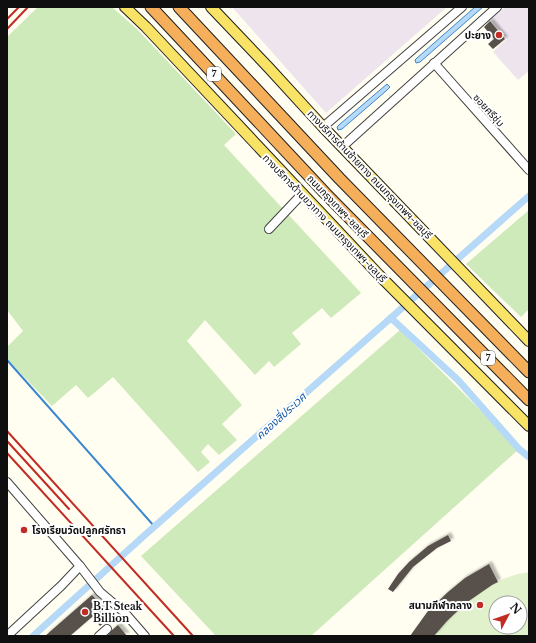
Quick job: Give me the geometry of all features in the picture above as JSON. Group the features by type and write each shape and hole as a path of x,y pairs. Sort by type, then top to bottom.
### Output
{"highway":[{"name":"ถนนกรุงเทพฯ-ชลบุรี","path":"151,7 325,193 529,400"},
{"name":"ถนนกรุงเทพฯ-ชลบุรี","path":"179,7 292,129 406,248 529,372"}],"main road":[{"name":"ทางบริการด้านขวาทาง ถนนกรุงเทพฯ-ชลบุรี","path":"125,7 146,27 222,109 299,197 529,426"},
{"name":"ทางบริการด้านซ้ายทาง ถนนกรุงเทพฯ-ชลบุรี","path":"211,7 342,147 529,341"}],"street":[{"path":"323,127 462,7"},
{"path":"342,147 497,7"},
{"name":"ซอยศรีชุ่ม","path":"434,63 529,170"},
{"path":"269,229 299,197"},
{"path":"7,482 80,566 86,576 100,592 125,613 145,636"},
{"path":"7,636 61,586 80,566"},
{"path":"99,636 107,629"}],"shaded area":[{"path":"232,7 447,7 326,113"},
{"path":"505,7 529,7 529,71 518,80 493,52 507,39 490,20"}],"green space":[{"path":"38,7 112,7 137,29 236,134 224,145 361,293 331,318 322,308 292,333 301,344 274,367 269,361 255,375 205,320 187,341 242,405 222,424 237,440 219,455 208,444 201,452 210,462 198,472 113,377 88,398 76,385 52,406 7,359 7,347 23,331 7,310 7,37"},
{"path":"529,210 529,309 521,317 466,264"},
{"path":"400,330 519,449 311,636 216,636 141,556"},
{"name":"สนามกีฬากลาง","path":"529,572 529,636 434,636 464,604 488,587 502,580"}],"water":[{"path":"475,7 483,7 420,62 416,63 415,60 417,58"},
{"path":"387,84 390,87 386,91 342,129 338,130 337,127 340,124"}],"building":[{"name":"ปะยาง","path":"490,21 505,39 493,49 488,44 494,39 484,27"},
{"path":"448,535 451,541 437,548 413,567 393,592 388,589 398,574 409,562 428,546"},
{"path":"489,564 498,582 466,603 434,636 410,636 428,611 448,592 465,578"},
{"path":"92,595 111,617 100,626 92,617 70,636 45,636"},
{"path":"118,625 127,636 107,636 112,630"}],"waterway":[{"name":"คลองสี่ประเวศ","path":"33,636 146,534 529,196"},
{"path":"391,318 458,380 519,449 529,457"},
{"path":"7,360 154,526"}],"railway":[{"path":"7,19 19,7"},
{"path":"7,29 28,7"},
{"path":"7,431 193,636"},
{"path":"7,441 69,509"},
{"path":"7,453 174,636"}],"place":[{"name":"ปะยาง","path":"499,35"},
{"name":"โรงเรียนวัดปลูกศรัทธา","path":"24,530"},
{"name":"สนามกีฬากลาง","path":"480,605"},
{"name":"B.T Steak Billion","path":"85,612"}]}
